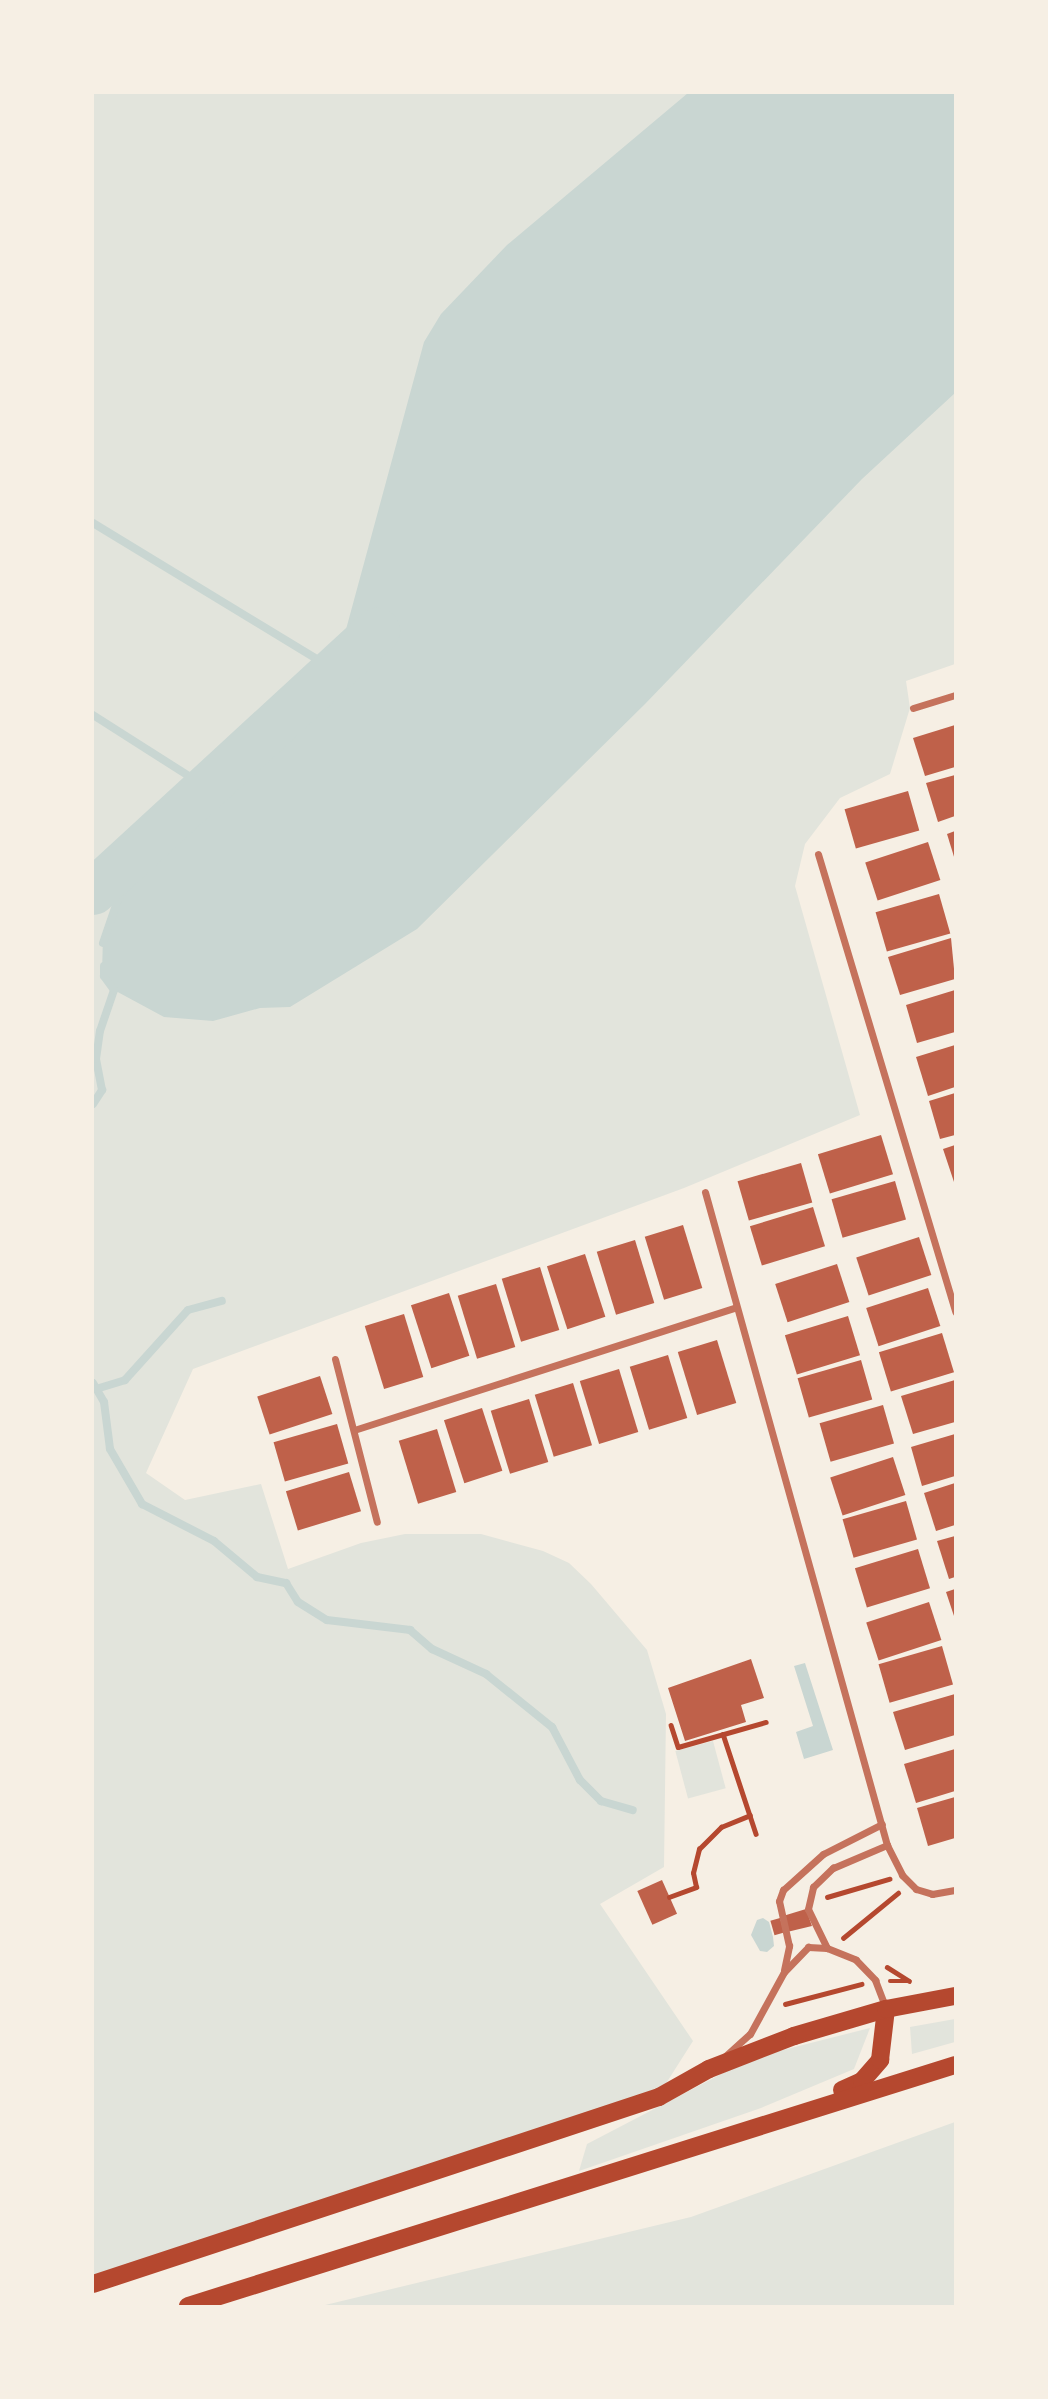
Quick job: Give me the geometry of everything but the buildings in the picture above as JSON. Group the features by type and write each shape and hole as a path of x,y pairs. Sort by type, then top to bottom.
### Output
{"main road":[{"path":"93,2284 659,2097 709,2069 794,2036 886,2009 955,1996"},
{"path":"767,2122 868,2076 880,2060 886,2009"},
{"path":"188,2306 955,2064"}],"street":[{"path":"913,708 955,695"},
{"path":"818,854 955,1312"},
{"path":"705,1192 887,1845 909,1884 932,1894 955,1890"},
{"path":"354,1430 736,1307"},
{"path":"335,1359 377,1522"},
{"path":"784,1972 789,1946 779,1900 783,1890 823,1854 882,1824"},
{"path":"827,1948 808,1909 813,1887 833,1868 887,1845"},
{"path":"709,2069 750,2034 784,1972 808,1947 827,1948 856,1960 875,1980 886,2009"}],"path":[{"path":"671,1725 678,1747 766,1722"},
{"path":"723,1734 756,1834"},
{"path":"669,1898 696,1887 693,1873 699,1849 721,1827 750,1815"},
{"path":"826,1909 826,1897 902,1875"},
{"path":"843,1939 846,1931 909,1884"}],"shaded area":[{"path":"93,93 955,93 955,664 906,681 910,708 890,774 840,798 805,844 795,886 860,1115 684,1188 193,1369 146,1473 185,1500 261,1484 288,1569 361,1543 405,1534 481,1534 543,1551 569,1563 591,1584 647,1650 666,1714 664,1867 600,1904 693,2041 658,2096 93,2288","holes":["935,109 618,411 326,677"]},
{"path":"688,93 955,93 955,393 862,479 645,704 417,929 290,1007 260,1008 213,1021 164,1017 114,990 102,973 103,936 156,833 335,670 424,342 441,314 507,245"},
{"path":"805,1663 833,1750 804,1759 796,1732 813,1726 794,1666"},
{"path":"713,1741 726,1788 688,1798 675,1751"},
{"path":"763,1918 769,1922 773,1937 774,1946 767,1952 760,1951 751,1935 757,1920"},
{"path":"955,2019 955,2042 912,2054 910,2027"},
{"path":"870,2028 854,2069 761,2108 579,2171 587,2144 729,2070 779,2051"},
{"path":"955,2122 955,2306 321,2306 691,2217"}],"waterway":[{"path":"93,523 335,670"},
{"path":"93,892 377,631"},
{"path":"93,715 206,787"},
{"path":"103,943 117,902 156,833"},
{"path":"93,1104 102,1090 96,1059 100,1031 114,990 104,976 104,966"},
{"path":"96,1389 125,1380 188,1310 222,1301"},
{"path":"93,1383 104,1402 110,1449 142,1504 214,1541 257,1577 286,1583 298,1602 327,1620 410,1630 432,1649 486,1674 552,1727 580,1780 601,1801 633,1810"}]}
